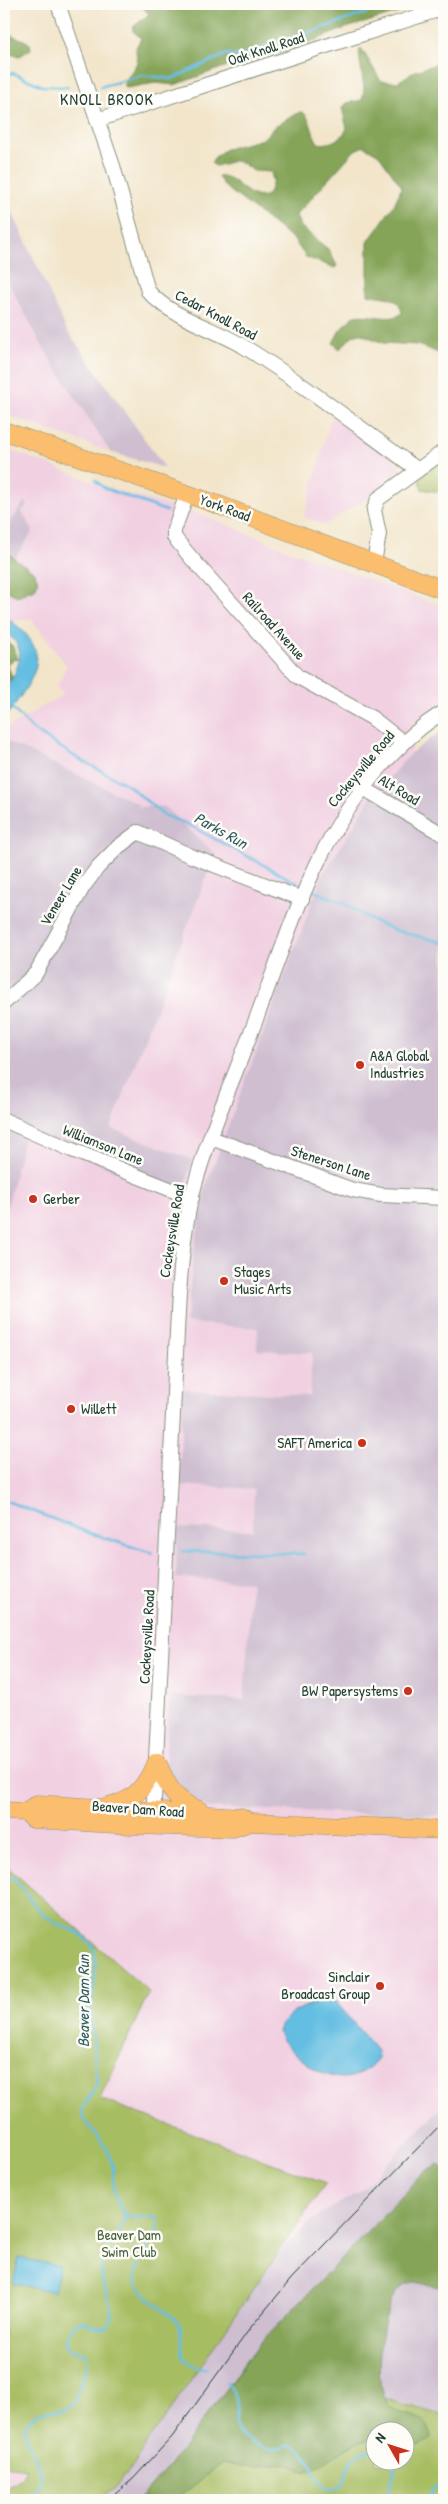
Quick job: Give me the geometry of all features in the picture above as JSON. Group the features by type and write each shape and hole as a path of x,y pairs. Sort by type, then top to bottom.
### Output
{"main road":[{"name":"York Road","path":"4,430 187,494 444,590"},
{"path":"96,1806 123,1804 143,1787 157,1762"},
{"path":"157,1762 170,1789 178,1799 185,1804 214,1815"},
{"name":"Beaver Dam Road","path":"4,1811 26,1812 37,1804 96,1806 154,1818 233,1828 251,1822 444,1830"},
{"name":"Beaver Dam Road","path":"26,1812 32,1819 154,1818 214,1815 241,1817 251,1822"}],"street":[{"name":"Cedar Knoll Road","path":"58,4 129,217 143,278 156,300 176,313 224,335 276,367 418,470"},
{"name":"Oak Knoll Road","path":"97,120 444,8"},
{"path":"374,563 379,534 374,516 375,505 383,495 444,451"},
{"name":"Railroad Avenue","path":"187,494 174,530 174,537 192,560 298,677 372,718 404,743"},
{"name":"Cockeysville Road","path":"154,1818 181,1260 192,1198 211,1138 305,891 332,833 363,788 404,743 426,724 444,712"},
{"name":"Alt Road","path":"363,788 444,835"},
{"name":"Veneer Lane","path":"4,1003 36,972 83,886 98,867 118,847 138,832 191,856 305,891"},
{"name":"Williamson Lane","path":"4,1120 72,1150 192,1198"},
{"name":"Stenerson Lane","path":"211,1138 353,1190 380,1195 444,1198"}],"shaded area":[{"path":"4,194 66,329 165,468 110,452 44,349 4,275 8,271 4,263"},
{"path":"4,275 44,349 110,452 4,414 4,366 11,366 4,341"},
{"path":"331,419 342,420 400,464 400,471 375,493 325,525 304,517"},
{"path":"4,448 121,492 208,517 286,549 444,607 444,703 412,725 411,753 372,796 322,876 206,1185 194,1250 186,1323 258,1328 257,1350 312,1353 310,1396 183,1389 254,1489 253,1530 177,1528 176,1578 251,1581 244,1700 208,1808 444,1816 444,2104 360,2192 321,2213 274,2256 325,2184 100,2099 149,1992 4,1864 4,1221 25,1132 193,1160 111,1128 215,854 136,807 139,804 4,740 4,730 64,694 57,686 67,666 31,618 12,622 4,616 4,575 21,512 27,504 24,503 4,532"},
{"path":"24,502 28,504 22,512 33,531 4,575 4,532"},
{"path":"442,730 444,732 444,1816 208,1808 177,1793 166,1763 169,1696 244,1700 251,1582 176,1578 177,1528 253,1530 254,1489 179,1485 183,1389 310,1396 312,1353 257,1350 258,1328 186,1323 194,1250 206,1185 322,876 372,796 411,753"},
{"path":"4,740 139,804 137,807 164,806 215,854 111,1128 193,1160 181,1198 25,1133 4,1221"},
{"path":"444,2104 444,2416 247,2358 155,2495 146,2500 95,2500 117,2487 274,2256 321,2213 360,2192"},
{"path":"4,2466 27,2468 21,2478 9,2485 6,2500 4,2500"}],"green space":[{"path":"140,4 429,4 346,28 282,53 233,64 174,85 156,83 126,88 123,85 137,63 136,48 141,38 133,31 133,27 149,14"},
{"path":"4,30 10,35 30,44 31,49 20,56 4,53"},
{"path":"361,48 381,81 398,82 413,72 444,61 444,353 418,345 383,343 359,333 352,336 340,349 333,343 340,330 353,317 365,315 385,318 402,313 398,303 394,300 368,294 368,242 394,205 402,187 379,155 364,146 355,150 296,215 300,226 329,250 337,266 335,268 306,257 293,239 224,186 218,176 225,177 250,193 262,197 269,194 273,181 271,172 254,171 237,160 216,166 211,163 215,157 226,149 263,139 275,126 300,112 303,112 308,118 318,143 331,142 343,135 347,128 342,108 347,103 362,100 364,86 359,57"},
{"path":"444,458 444,493 422,489 419,477"},
{"path":"4,547 14,558 36,575 37,583 35,589 17,596 4,589"},
{"path":"4,642 12,645 18,659 12,660 8,666 12,677 4,688"},
{"name":"Beaver Dam Swim Club","path":"4,1864 149,1992 100,2099 326,2183 117,2487 95,2500 6,2500 9,2485 21,2478 26,2469 4,2466"},
{"path":"438,2164 444,2168 444,2287 407,2283 396,2293 385,2321 379,2373 384,2398 390,2406 396,2411 418,2418 424,2422 429,2429 432,2439 416,2445 416,2422 366,2422 366,2440 348,2448 305,2473 286,2464 247,2467 223,2463 175,2500 139,2500 170,2465 259,2344 409,2189 422,2173"},
{"path":"247,2358 444,2416 444,2500 146,2500 155,2495"}],"water":[{"path":"4,616 21,629 31,641 36,653 36,665 25,690 4,719 4,695 17,668 20,653 18,645 4,632"},
{"path":"328,2001 336,2002 377,2051 378,2058 361,2073 352,2077 333,2077 314,2068 289,2048 278,2032 286,2019 298,2010 306,2006"},
{"path":"19,2258 60,2266 54,2292 13,2283"}],"waterway":[{"path":"100,87 143,75 171,79 227,54 239,56 393,4"},
{"path":"4,74 13,73 42,86 68,87"},
{"path":"95,480 104,488 166,511"},
{"name":"Parks Run","path":"11,707 32,729 77,758 128,785 163,815 185,823 303,886"},
{"name":"Parks Run","path":"310,889 344,903 371,920 394,930 444,943"},
{"path":"4,1500 92,1534 152,1553"},
{"path":"182,1551 304,1554"},
{"name":"Beaver Dam Run","path":"4,1872 15,1880 40,1911 56,1923 79,1933 93,1947 96,1960 91,2014 97,2085 82,2109 85,2121 107,2148 113,2167 114,2192 125,2220 109,2245 103,2259 101,2273 110,2304 111,2321 107,2327 100,2328 82,2321 78,2322 71,2328 68,2334 66,2342 70,2350 85,2353 87,2358 86,2371 74,2402 69,2408 63,2410 37,2414 27,2423 25,2430 27,2438 40,2473 35,2491 23,2500"},
{"path":"124,2212 132,2218 158,2217 155,2234 137,2268 136,2277 138,2285 152,2301 180,2325 183,2358 193,2366 207,2369"},
{"path":"226,2382 236,2400 236,2426 239,2433 251,2442 268,2448 277,2449 288,2445 295,2446 305,2455 318,2480 327,2489 342,2485 353,2459 359,2453 366,2451"},
{"path":"387,2500 394,2472"},
{"path":"432,2500 432,2490 444,2478"}],"tram line":[{"path":"108,2500 133,2479 172,2437 251,2327 292,2278 444,2121"}],"place":[{"name":"A&A Global Industries","path":"360,1065"},
{"name":"Gerber","path":"33,1199"},
{"name":"Stages Music Arts","path":"224,1281"},
{"name":"Willett","path":"71,1409"},
{"name":"SAFT America","path":"362,1443"},
{"name":"BW Papersystems","path":"408,1691"},
{"name":"Sinclair Broadcast Group","path":"380,1986"}],"district":[{"name":"KNOLL BROOK","path":"107,99"}]}
